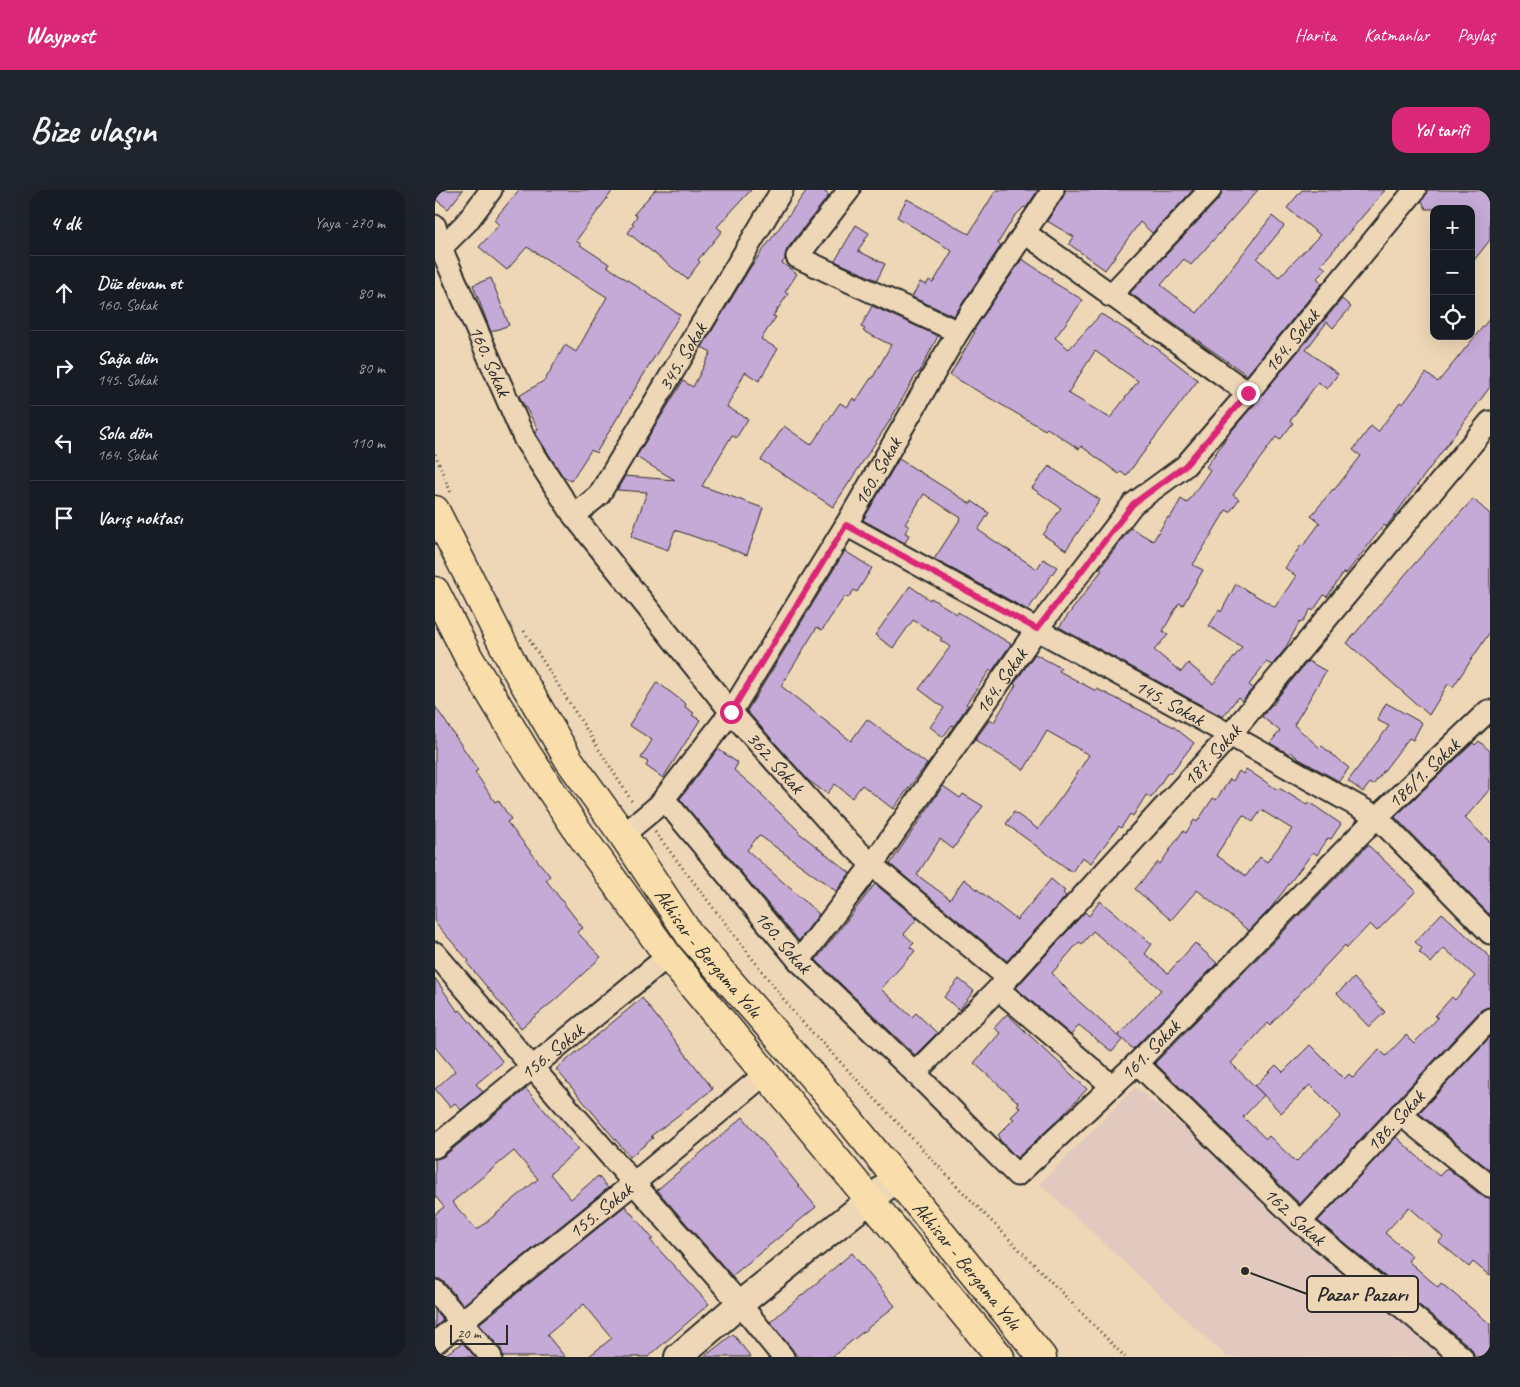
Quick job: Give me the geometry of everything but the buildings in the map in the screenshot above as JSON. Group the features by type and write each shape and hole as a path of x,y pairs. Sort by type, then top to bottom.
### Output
{"main road":[{"name":"Akhisar - Bergama Yolu","path":"435,510 514,666 569,760 623,835 691,937 832,1099 1042,1357"},
{"name":"Akhisar - Bergama Yolu","path":"437,599 469,658 527,754 578,831 668,956 1000,1357"}],"street":[{"path":"441,248 467,222 491,190"},
{"name":"345. Sokak","path":"574,516 599,495 782,190"},
{"path":"849,190 797,257 958,332"},
{"name":"160. Sokak","path":"623,835 659,805 731,712 846,525 958,332 1053,190"},
{"path":"1110,296 1210,190"},
{"name":"164. Sokak","path":"799,961 872,865 1037,629 1133,504 1185,466 1248,393 1415,190"},
{"name":"160. Sokak","path":"435,226 441,248 525,440 574,516"},
{"path":"1025,233 1110,296 1248,393"},
{"name":"187. Sokak","path":"915,1073 1003,984 1229,735 1483,447 1490,422"},
{"name":"362. Sokak","path":"574,516 731,712 827,821 872,865 1112,1086"},
{"name":"145. Sokak","path":"846,525 1377,817 1490,933"},
{"name":"186/1. Sokak","path":"1377,817 1488,710 1490,712"},
{"name":"160. Sokak","path":"664,798 799,961 915,1073"},
{"name":"161. Sokak","path":"915,1073 1017,1175 1137,1064 1377,817"},
{"path":"435,953 532,1067 740,1304 783,1357"},
{"name":"156. Sokak","path":"435,1147 668,956"},
{"name":"186. Sokak","path":"1300,1222 1490,1019"},
{"name":"162. Sokak","path":"1137,1064 1300,1222 1462,1357"},
{"name":"155. Sokak","path":"435,1343 634,1183 765,1074"},
{"path":"1400,1114 1490,1186"},
{"path":"678,1357 740,1304 897,1178"},
{"path":"435,1292 491,1357"}],"shaded area":[{"path":"1135,1087 1460,1357 1227,1357 1040,1184"}],"place":[{"name":"Pazar Pazarı","path":"1245,1271"}],"route":[{"path":"731,712 846,525 1037,629 1133,504 1185,466 1248,393"}]}
